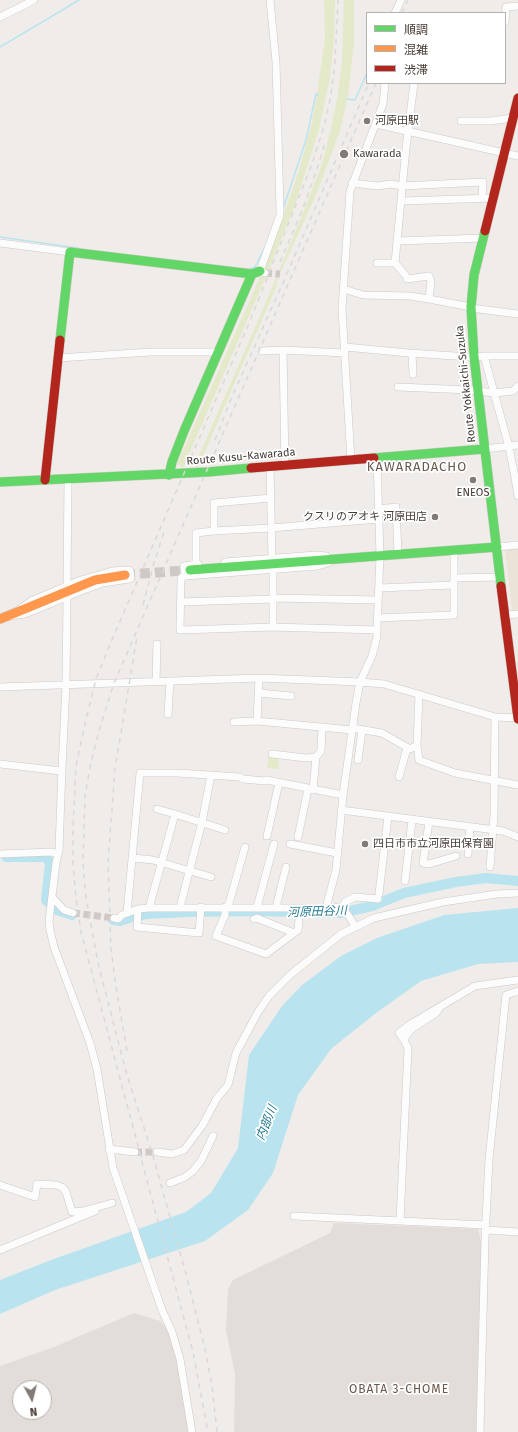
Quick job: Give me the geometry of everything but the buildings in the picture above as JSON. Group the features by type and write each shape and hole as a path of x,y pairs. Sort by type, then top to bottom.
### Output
{"main road":[{"name":"Route Yokkaichi-Suzuka","path":"518,98 474,275 471,308 474,357 484,449 518,718"},
{"path":"45,480 70,252 259,273 219,352 184,431 172,462 169,475"},
{"name":"Route Kusu-Kawarada","path":"0,482 169,475 484,449"},
{"path":"190,570 497,547"},
{"path":"0,619 95,580 125,574"}],"street":[{"path":"0,17 34,0"},
{"path":"259,273 280,215 276,62 270,0"},
{"path":"395,12 401,0"},
{"path":"506,12 506,7 518,6"},
{"path":"351,461 342,309 350,191 383,104 385,84"},
{"path":"414,84 395,263 407,278 429,276 431,281 429,299"},
{"path":"461,121 490,121 513,118"},
{"path":"376,124 518,156"},
{"path":"352,183 378,186 390,184 402,186 483,182 482,198"},
{"path":"402,201 493,198"},
{"path":"398,241 483,238"},
{"path":"0,243 70,252"},
{"path":"377,263 395,263"},
{"path":"344,289 363,295 405,296 429,299 471,308 518,314"},
{"path":"282,350 285,466"},
{"path":"262,351 345,350 474,357 518,356"},
{"path":"58,358 151,352 219,352"},
{"path":"412,354 413,374"},
{"path":"484,356 509,446 518,496"},
{"path":"398,387 494,393 513,391 518,386"},
{"path":"484,449 518,445"},
{"path":"326,908 336,870 341,810 360,682 372,656 377,637 380,556 377,458"},
{"path":"270,467 272,559"},
{"path":"67,586 68,479"},
{"path":"214,532 214,503 271,498"},
{"path":"379,508 396,507 398,554"},
{"path":"377,630 273,627 180,630 182,578 190,570 196,533 379,519"},
{"path":"497,547 518,545"},
{"path":"377,618 454,615 454,550"},
{"path":"190,570 272,559 316,556 344,559"},
{"path":"190,570 273,569 318,566 344,559"},
{"path":"273,569 273,627"},
{"path":"112,571 130,571 131,578 129,579 103,583 25,614 10,616 31,601 81,580 112,571"},
{"path":"379,588 500,577"},
{"path":"67,597 66,685 59,850 49,921 50,930 54,947 88,1036 97,1068 113,1168 158,1300 172,1332 180,1359 192,1432"},
{"path":"181,602 273,598 378,600"},
{"path":"505,615 518,614"},
{"path":"156,682 157,644"},
{"path":"0,687 259,678 360,682 384,684 495,716 518,718"},
{"path":"257,721 259,678"},
{"path":"168,714 170,681"},
{"path":"259,693 292,696"},
{"path":"419,694 419,760 455,773 494,782 518,785"},
{"path":"490,867 493,830 495,716"},
{"path":"234,722 257,721 362,730 382,733 410,749 418,745"},
{"path":"298,837 311,789 316,757 321,750 322,727"},
{"path":"358,760 362,730"},
{"path":"399,777 407,748"},
{"path":"272,754 306,758 316,757"},
{"path":"0,764 62,771"},
{"path":"127,913 140,773 177,773 240,777 242,779 265,782 267,780 343,795"},
{"path":"180,907 202,822 211,775"},
{"path":"267,836 279,783"},
{"path":"157,809 225,830"},
{"path":"341,810 503,831 518,837"},
{"path":"149,908 175,814"},
{"path":"355,926 346,911 344,902 355,897 378,896 388,816"},
{"path":"405,881 412,820"},
{"path":"429,822 424,863 428,864 456,856"},
{"path":"468,854 470,827"},
{"path":"257,907 274,844"},
{"path":"290,844 337,853"},
{"path":"245,847 226,910 216,936 266,954 298,930 300,909"},
{"path":"0,854 52,852 58,854"},
{"path":"133,858 162,862 211,878"},
{"path":"276,907 286,867"},
{"path":"157,1152 172,1154 184,1150 202,1126 217,1098 228,1084 236,1053 258,1012 269,996 290,975 341,934 374,918 443,902 497,894 518,893"},
{"path":"52,902 64,910 73,913"},
{"path":"114,918 118,918 127,913 138,913 149,908 180,907 200,910 226,910 257,907 300,909 326,908 346,911"},
{"path":"138,913 137,927 199,933 200,910"},
{"path":"254,919 257,918 294,933"},
{"path":"400,1221 408,1048 404,1040 413,1028 436,1013 440,1007 475,986 518,980"},
{"path":"480,1432 489,1160 506,995 518,991"},
{"path":"170,1183 185,1177 193,1171 201,1161 213,1136"},
{"path":"109,1150 135,1152"},
{"path":"0,1185 36,1197 37,1184 56,1185 62,1187 66,1192 70,1210 76,1213 112,1203 124,1202"},
{"path":"0,1250 79,1219 112,1203"},
{"path":"294,1216 486,1227 518,1232"}],"shaded area":[{"path":"518,548 518,611 512,611 505,549"},
{"path":"334,1223 478,1229 482,1244 476,1432 234,1432 235,1374 226,1331 228,1289 233,1280 330,1233"},
{"path":"134,1313 160,1321 167,1329 176,1353 183,1384 188,1432 0,1432 0,1366 54,1347"}],"green space":[{"path":"324,0 335,0 334,39 330,78 318,133 295,205 268,272 183,468 177,464 260,277 263,276 263,270 299,170 318,94 325,39"},
{"path":"344,0 354,0 354,44 348,96 340,131 316,195 279,276 277,285 198,468 194,467 261,314 321,167 338,94 342,60"},
{"path":"269,755 278,758 279,769 267,768"}],"water":[{"name":"内部川","path":"518,908 518,962 478,964 421,981 376,1013 331,1049 298,1095 273,1173 248,1210 205,1241 55,1290 0,1314 0,1280 51,1260 186,1212 211,1193 238,1148 249,1055 282,1006 302,985 341,956 377,938 444,915"}],"waterway":[{"path":"0,47 79,0"},
{"path":"347,99 355,100 366,75"},
{"path":"283,209 306,140 316,94 318,95"},
{"path":"0,237 78,248"},
{"path":"249,269 255,267 266,245"},
{"name":"河原田谷川","path":"6,857 46,857 50,863 46,900 57,910 72,915"},
{"name":"河原田谷川","path":"113,920 120,921 147,914 188,912 257,911 341,913 372,906 404,893 456,882 486,878 518,881"}],"tunnel":[{"path":"265,273 280,274"},
{"path":"125,575 190,570"},
{"path":"73,913 114,918"},
{"path":"135,1152 157,1152"}],"railway":[{"path":"141,1157 81,932 73,865 76,766 96,679 250,321 312,164 325,123 331,95 335,62 338,0"},
{"path":"402,12 408,0"},
{"path":"215,440 231,399 369,84"},
{"path":"217,1432 212,1386 205,1349 186,1274 153,1156 126,1072 98,963 86,897 83,863 85,796 91,762 114,683 376,84"},
{"path":"280,262 302,211 325,143"},
{"path":"143,605 164,532"},
{"path":"127,1051 111,949 108,863 115,768 137,637"},
{"path":"139,1151 193,1352 208,1432"}],"traffic: fast":[{"path":"485,231 474,275 471,307 474,357 501,586"},
{"path":"60,340 70,252 252,274"},
{"path":"169,475 172,462 184,431 252,274 260,271"},
{"path":"374,458 484,449"},
{"path":"0,482 208,472 251,468"},
{"path":"190,570 497,547"}],"traffic: slow":[{"path":"0,619 95,580 125,575"}],"traffic: jam":[{"path":"485,231 518,98"},
{"path":"45,480 60,340"},
{"path":"251,468 374,458"},
{"path":"501,586 518,719"}],"place":[{"name":"河原田駅","path":"367,121"},
{"name":"Kawarada","path":"344,154"},
{"name":"ENEOS","path":"473,480"},
{"name":"クスリのアオキ 河原田店","path":"435,517"},
{"name":"四日市市立河原田保育園","path":"365,844"}],"district":[{"name":"KAWARADACHO","path":"417,467"},
{"name":"OBATA 3-CHOME","path":"399,1390"}]}
